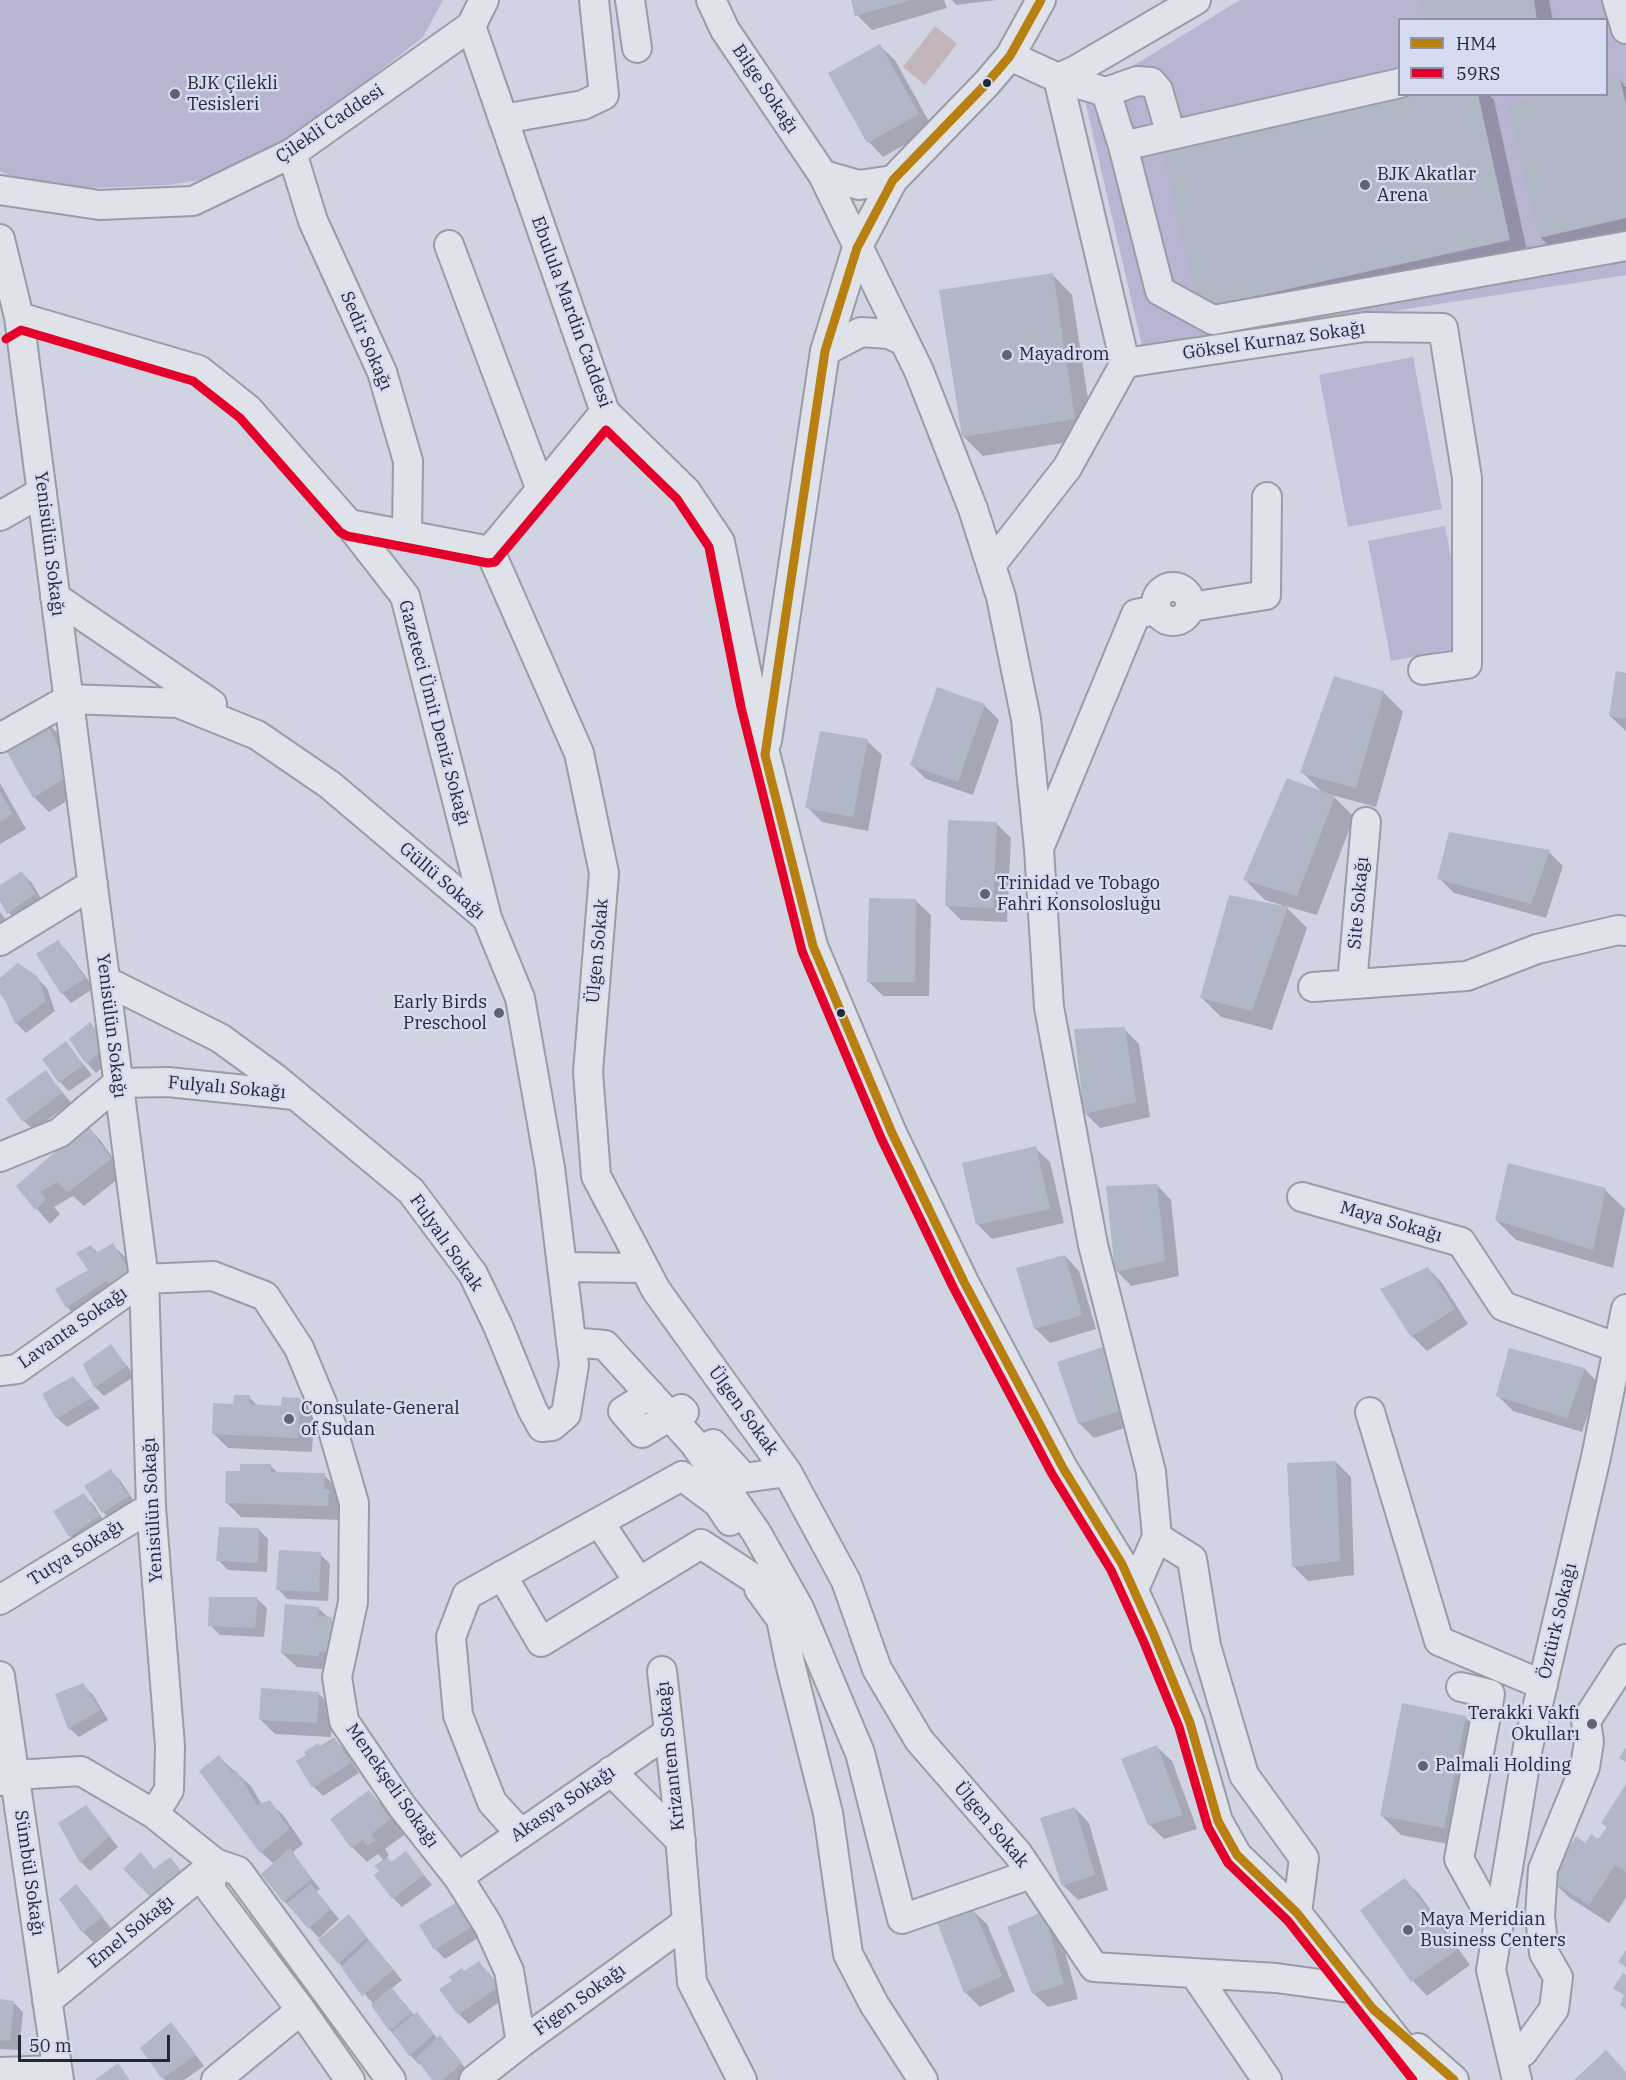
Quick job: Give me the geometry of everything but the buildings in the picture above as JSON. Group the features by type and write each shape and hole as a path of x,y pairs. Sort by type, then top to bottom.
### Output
{"street":[{"path":"471,26 484,0"},
{"path":"503,119 584,105 604,95 594,0"},
{"path":"630,0 637,48"},
{"name":"Bilge Sokağı","path":"711,0 725,30 823,175 857,249 919,371 973,509 1001,597 1026,719 1039,849 1049,1007 1093,1245 1151,1472 1157,1537"},
{"path":"765,755 825,351 857,249 893,180 987,83 1010,56 1041,0"},
{"path":"1058,78 1076,70 1196,0"},
{"path":"1608,34 1626,30 1617,0"},
{"name":"Ebulula Mardin Caddesi","path":"471,26 605,412 686,492 720,542 753,704 813,946 892,1133 970,1292 1064,1468 1122,1564 1134,1589 1190,1723 1218,1821 1237,1855 1297,1913 1428,2080"},
{"name":"Çilekli Caddesi","path":"0,190 99,205 193,201 292,153 471,26"},
{"path":"1010,56 1058,78 1106,92 1137,81 1151,82 1158,90 1171,135"},
{"path":"991,565 1067,468 1125,363 1058,78"},
{"path":"1123,146 1398,83"},
{"path":"1106,92 1123,146 1160,291 1213,321 1626,246"},
{"name":"Sedir Sokağı","path":"292,153 314,221 382,372 408,461 407,536"},
{"path":"823,175 859,184 893,180"},
{"name":"Yenisülün Sokağı","path":"0,239 10,323 42,492 144,1279 151,1507 170,1746 169,1790 154,1814"},
{"path":"449,245 541,490"},
{"name":"Gazeteci Ümit Deniz Sokağı","path":"10,323 199,370 248,409 349,524 405,596 487,918"},
{"name":"Göksel Kurnaz Sokağı","path":"1125,363 1365,327 1443,328 1467,478 1467,664 1423,670"},
{"path":"825,351 861,332 889,334 904,341"},
{"path":"349,524 490,551 605,412"},
{"path":"0,516 42,492"},
{"path":"1039,849 1136,614 1156,610 1156,597 1165,588 1177,586 1188,594 1191,607 1266,596 1267,497"},
{"name":"Ülgen Sokak","path":"490,551 579,753 604,873 588,1072 596,1176 656,1290 787,1472 846,1581 877,1669 919,1740 1018,1854 1094,1967 1276,1978 1365,1999"},
{"name":"Güllü Sokağı","path":"56,597 330,785 487,918 520,998 550,1168 573,1354"},
{"path":"0,738 69,699"},
{"name":"Güllü Sokağı","path":"69,699 178,703 257,735"},
{"name":"Site Sokağı","path":"1352,984 1366,822"},
{"path":"0,941 93,884"},
{"path":"1313,987 1467,976 1537,949 1618,930 1626,931"},
{"name":"Fulyalı Sokağı","path":"106,981 220,1038 294,1095"},
{"name":"Fulyalı Sokağı","path":"118,1083 168,1082 294,1095"},
{"path":"0,1157 59,1132 118,1083"},
{"name":"Fulyalı Sokak","path":"294,1095 411,1191 473,1274 498,1326 532,1409 542,1426 552,1426 566,1414 573,1354"},
{"name":"Maya Sokağı","path":"1302,1197 1461,1242 1503,1306 1618,1348"},
{"path":"562,1267 644,1268"},
{"name":"Menekşeli Sokağı","path":"144,1279 213,1276 265,1296 299,1348 332,1427 354,1503 353,1602 337,1677 344,1721 401,1805 458,1877 488,1926 509,1971 521,2043"},
{"name":"Lavanta Sokağı","path":"0,1371 17,1369 144,1279"},
{"name":"Öztürk Sokağı","path":"1536,2080 1514,2067 1491,1970 1528,1747 1596,1457 1626,1309"},
{"path":"573,1354 605,1345 650,1394 623,1411 642,1433 681,1409 744,1478 787,1472"},
{"path":"1370,1412 1439,1641 1543,1685"},
{"path":"671,1417 694,1443 756,1532 860,1753 902,1919 1031,1874"},
{"path":"520,1833 492,1802 458,1715 451,1637 467,1595 682,1476 718,1503 787,1601 790,1663"},
{"name":"Tutya Sokağı","path":"0,1600 151,1507"},
{"path":"599,1522 639,1582"},
{"path":"1134,1589 1157,1537 1192,1559 1206,1646 1244,1775 1304,1858 1297,1913"},
{"path":"502,1575 541,1642 701,1544 787,1601"},
{"path":"751,1577 781,1619 828,1813 848,1953 874,2004 923,2080"},
{"path":"1514,2067 1554,2009 1558,1977 1544,1953 1540,1916 1543,1869 1585,1767 1589,1742 1586,1721 1626,1659"},
{"name":"Krizantem Sokağı","path":"662,1671 681,1841 692,1982 742,2080"},
{"name":"Sümbül Sokağı","path":"0,1676 7,1778 58,2075 0,2072"},
{"path":"1461,1687 1490,1694 1459,1859 1485,1906 1499,1918"},
{"name":"Akasya Sokağı","path":"458,1877 669,1732"},
{"path":"7,1778 81,1771 154,1814 215,1863 238,1871 391,2080"},
{"name":"Krizantem Sokağı","path":"611,1771 681,1841"},
{"path":"215,1863 210,1889 301,2010 350,2080"},
{"name":"Emel Sokağı","path":"47,2001 215,1863"},
{"name":"Figen Sokağı","path":"474,2080 687,1922"},
{"path":"1194,1973 1267,2080"},
{"path":"1365,1999 1454,2080"},
{"path":"216,2080 301,2010"}],"shaded area":[{"name":"BJK Çilekli Tesisleri","path":"0,0 443,0 423,37 278,150 205,179 169,185 93,188 23,182 0,171"},
{"name":"BJK Akatlar Arena","path":"1240,0 1624,0 1626,9 1626,275 1143,350 1084,96"},
{"path":"935,26 957,44 925,85 903,67"},
{"path":"1413,357 1442,509 1348,527 1319,375"},
{"path":"1445,526 1468,646 1391,661 1368,541"}],"transit line":[{"name":"HM4","path":"1041,0 1010,56 987,83 893,180 857,248 825,351 765,755 813,946 892,1133 964,1282 1063,1468 1122,1564 1190,1723 1218,1821 1237,1855 1297,1913 1373,2009 1454,2080"},
{"name":"59RS","path":"6,339 21,330 193,381 240,418 340,532 347,536 488,563 495,562 606,430 677,499 709,547 741,707 802,951 881,1138 953,1287 1052,1474 1111,1570 1179,1727 1208,1827 1228,1863 1288,1921 1413,2080"}],"place":[{"name":"BJK Çilekli Tesisleri","path":"175,94"},
{"name":"BJK Akatlar Arena","path":"1365,185"},
{"name":"Mayadrom","path":"1007,355"},
{"name":"Trinidad ve Tobago Fahri Konsolosluğu","path":"985,894"},
{"name":"Early Birds Preschool","path":"499,1013"},
{"name":"Consulate-General of Sudan","path":"289,1419"},
{"name":"Terakki Vakfı Okulları","path":"1592,1724"},
{"name":"Palmali Holding","path":"1423,1766"},
{"name":"Maya Meridian Business Centers","path":"1408,1930"}]}
